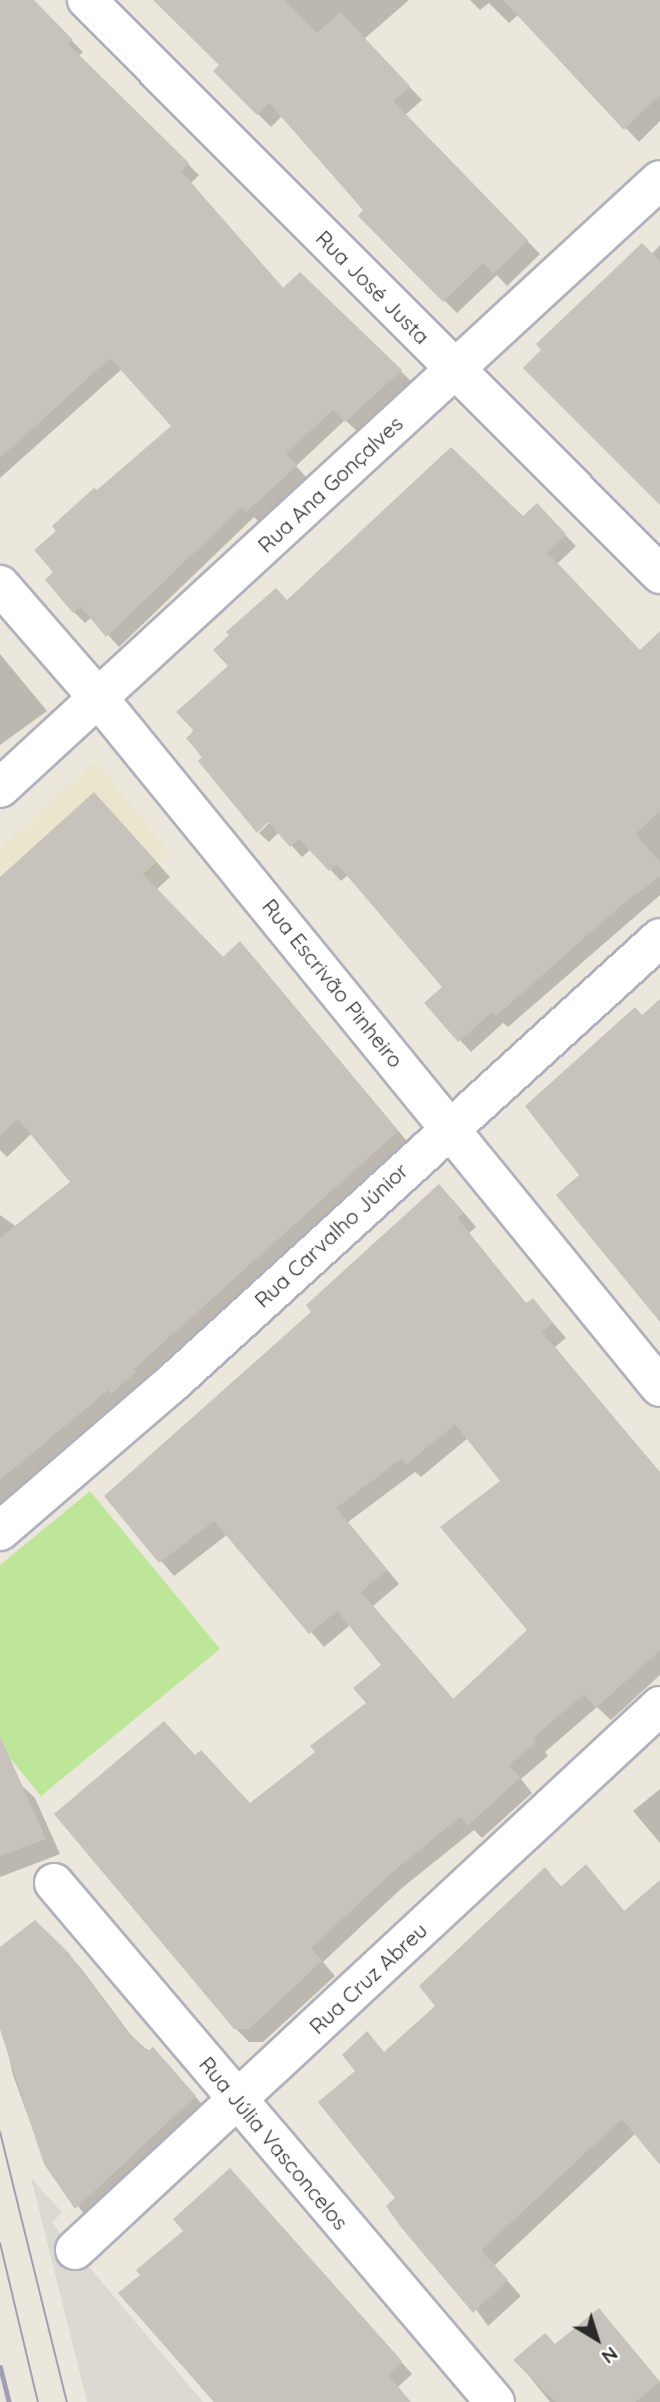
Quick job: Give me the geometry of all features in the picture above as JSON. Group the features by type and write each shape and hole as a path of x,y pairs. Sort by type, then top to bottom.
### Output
{"street":[{"name":"Rua José Justa","path":"87,0 660,574"},
{"name":"Rua Ana Gonçalves","path":"0,788 100,700 660,180"},
{"name":"Rua Escrivão Pinheiro","path":"0,585 100,700 450,1125 660,1387"},
{"name":"Rua Carvalho Júnior","path":"0,1531 170,1385 450,1125 660,937"},
{"name":"Rua Cruz Abreu","path":"75,2250 660,1706"},
{"name":"Rua Júlia Vasconcelos","path":"54,1883 495,2402"}],"shaded area":[{"path":"95,761 170,853 0,1009 0,848"},
{"path":"31,2178 62,2212 52,2223 203,2402 87,2402"}],"green space":[{"path":"90,1491 220,1649 41,1796 0,1746 0,1565"}],"building":[{"path":"0,0 34,0 73,40 68,44 189,163 181,171 283,288 300,272 402,370 345,422 333,410 286,453 297,466 246,512 242,507 106,637 80,606 73,613 45,580 53,572 34,550 56,531 52,526 171,426 110,358 0,458"},
{"path":"153,0 284,0 317,33 340,12 410,86 393,101 528,240 493,274 483,263 443,302 358,216 363,210 269,103 257,115 213,71 219,65"},
{"path":"503,0 660,0 660,95 624,130"},
{"path":"642,243 660,261 660,505 523,368 541,350 536,344"},
{"path":"451,447 523,516 537,503 566,534 547,552 640,650 660,631 660,811 635,834 660,862 660,876 618,908 495,1017 492,1012 458,1042 424,1003 442,987 337,864 329,871 299,839 290,847 268,822 257,833 198,761 202,757 186,738 194,731 176,712 228,666 213,650 229,635 226,632 276,588 287,600"},
{"path":"94,792 157,862 143,874 223,957 240,941 398,1131 134,1369 136,1372 111,1394 108,1390 0,1480 0,1238 70,1182 18,1119 0,1136 0,877"},
{"path":"660,999 660,1322 556,1195 579,1175 525,1106 635,1007 642,1015"},
{"path":"439,1184 464,1213 457,1218 526,1303 533,1298 553,1323 542,1332 660,1472 660,1650 596,1708 584,1694 533,1738 536,1742 509,1765 520,1778 467,1826 460,1817 389,1875 311,1948 322,1961 249,2029 234,2029 54,1814 164,1721 195,1755 201,1750 250,1803 315,1752 310,1746 366,1703 353,1688 381,1665 337,1611 309,1634 214,1521 159,1563 104,1496 311,1312 306,1305","holes":["455,1424 500,1481 440,1527 527,1630 453,1699 361,1592 387,1570 336,1508 401,1459 406,1465"]},
{"path":"0,1736 46,1839 0,1856"},
{"path":"586,1864 624,1911 660,1880 660,2165 622,2119 481,2250 508,2280 473,2313 400,2226 386,2206 395,2198 318,2102 355,2071 342,2055 367,2031 384,2052 435,2006 419,1986 545,1867 561,1887"},
{"path":"35,1920 68,1952 125,2029 148,2051 153,2047 196,2096 75,2209 44,2164 0,2029 0,1947"},
{"path":"230,2168 402,2361 388,2375 411,2402 214,2402 118,2293 140,2275 136,2270 183,2231 173,2219"},
{"path":"599,2308 660,2382 635,2402 556,2402 513,2360 545,2333 555,2344"}],"tram line":[{"path":"0,2132 67,2402"},
{"path":"0,2243 38,2402"}],"railway":[{"path":"0,2367 9,2402"}]}
